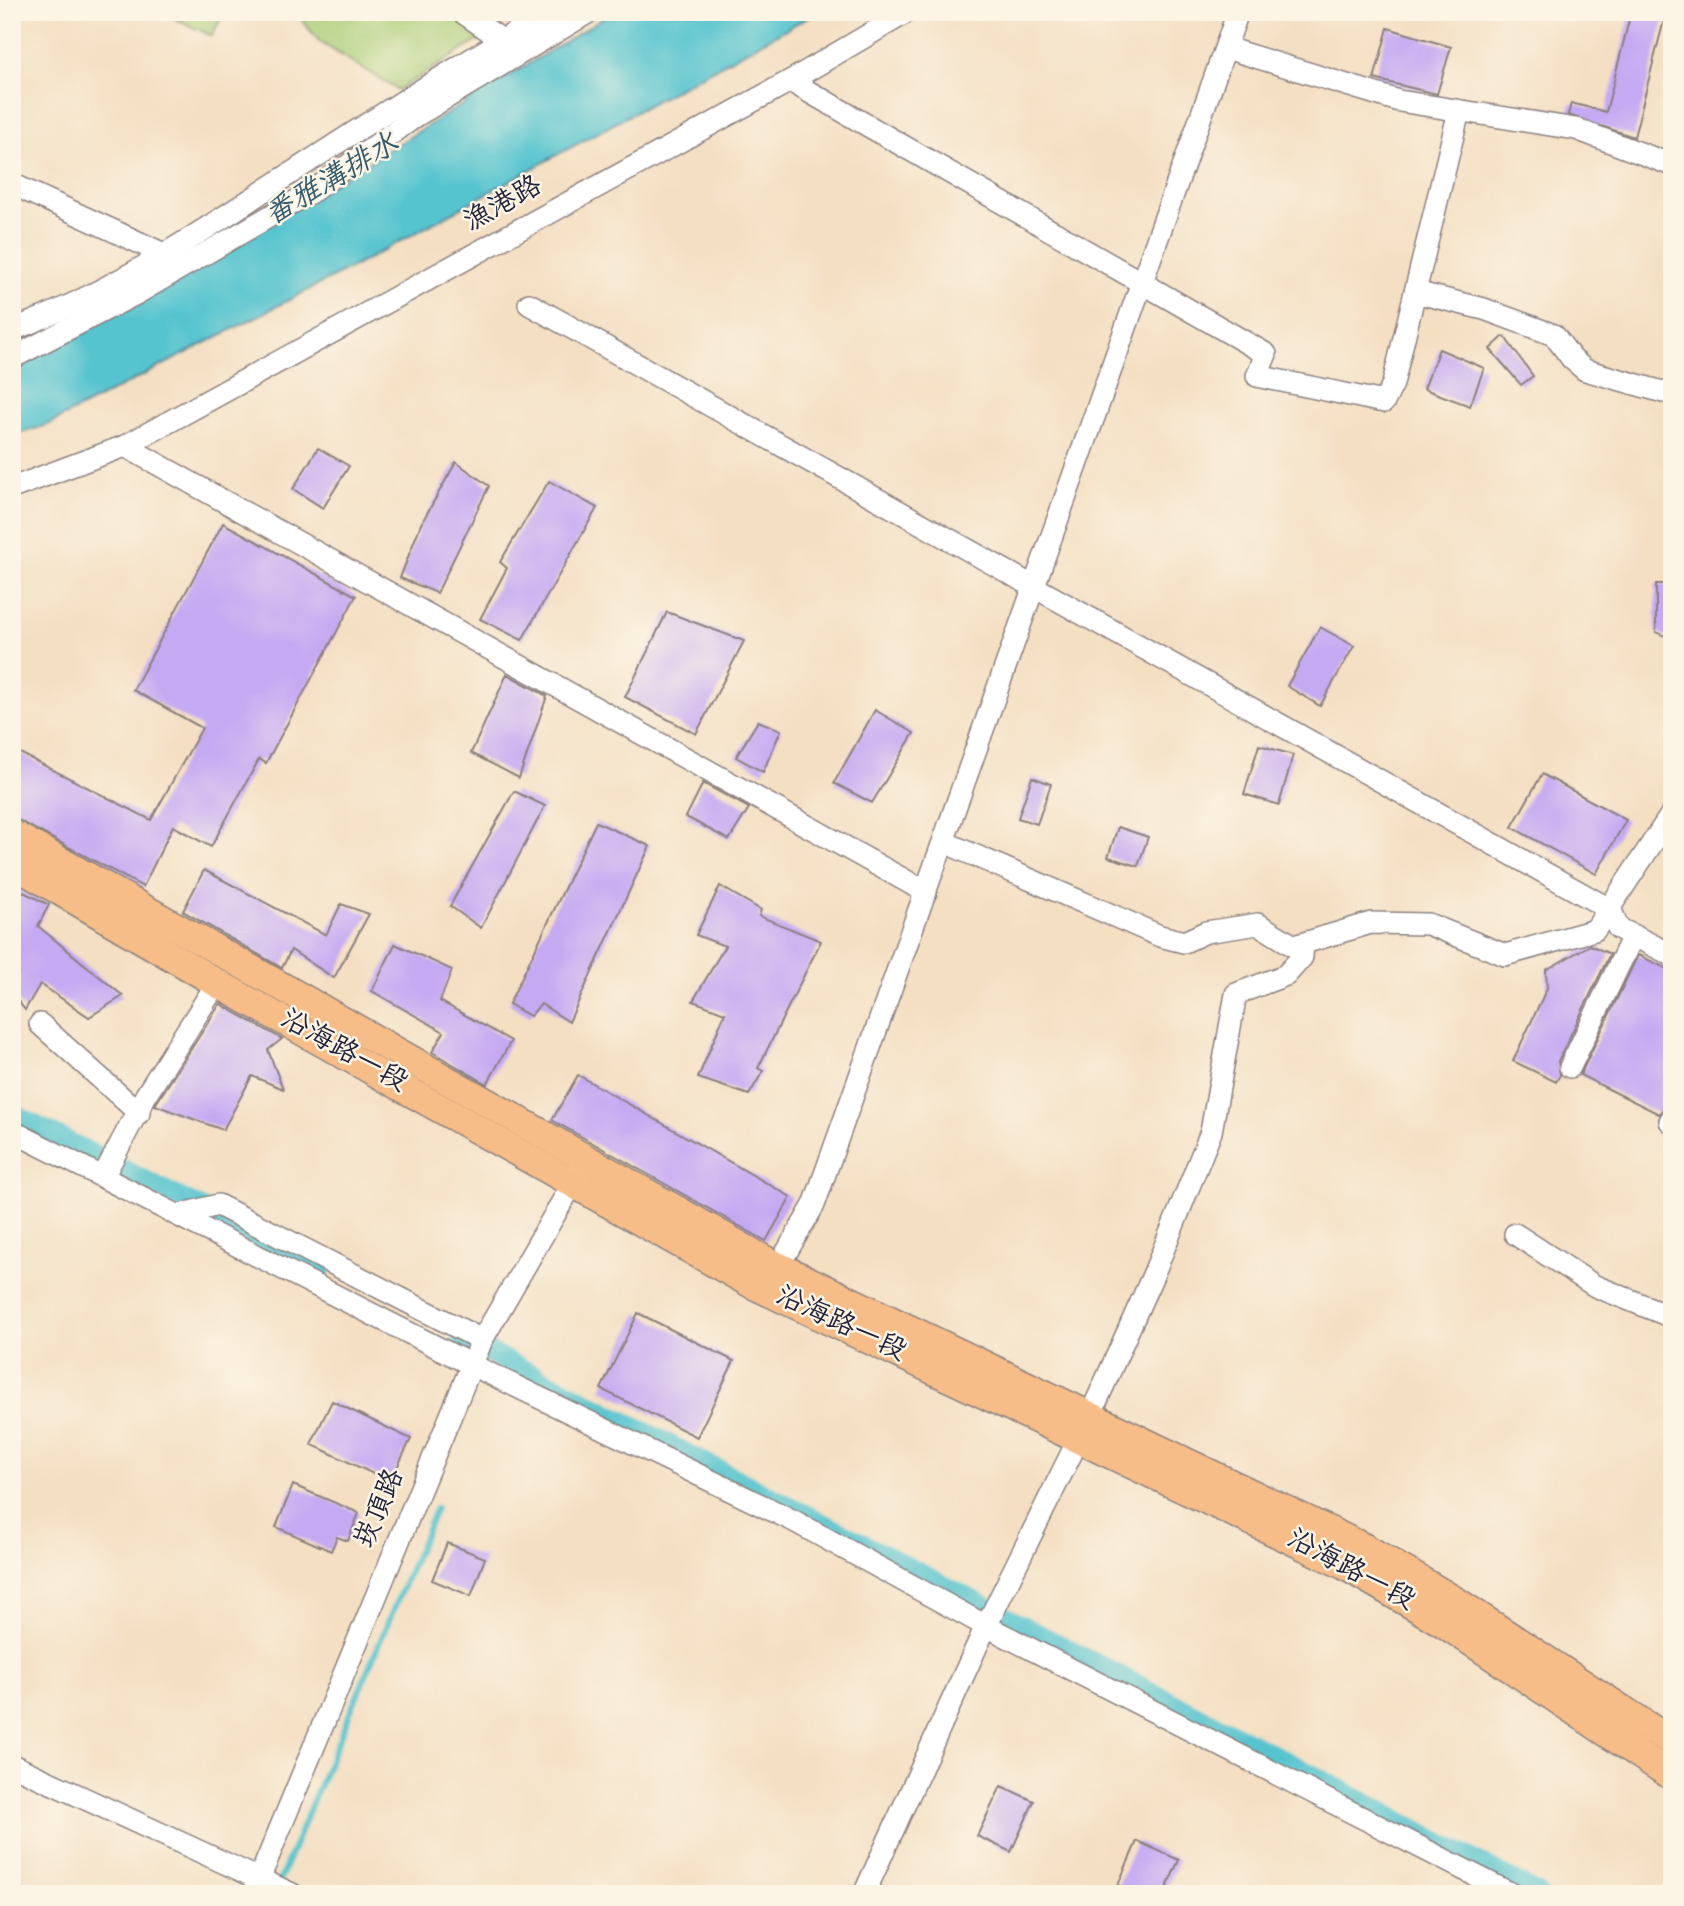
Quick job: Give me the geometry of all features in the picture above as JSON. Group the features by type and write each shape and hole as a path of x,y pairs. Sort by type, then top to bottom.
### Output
{"main road":[{"name":"沿海路一段","path":"12,834 76,885 217,983 580,1171 771,1278 1084,1428 1344,1565 1445,1624 1672,1776"},
{"name":"沿海路一段","path":"12,863 76,885 261,975 580,1171"},
{"path":"246,999 261,975"},
{"name":"沿海路一段","path":"1084,1428 1367,1549 1466,1607 1672,1742"}],"street":[{"path":"463,12 502,40"},
{"path":"12,330 66,310 166,255 371,121 550,12"},
{"path":"12,358 138,293 313,191 416,116 589,12"},
{"name":"漁港路","path":"12,488 125,446 790,82 907,12"},
{"path":"771,1278 814,1205 944,842 1031,588 1238,12"},
{"path":"1226,48 1399,101 1576,129 1672,165"},
{"path":"790,82 1266,355 1257,376 1384,402 1393,384 1459,111"},
{"path":"12,184 166,255"},
{"path":"1415,292 1484,309 1554,335 1572,359 1585,370 1663,393 1672,390"},
{"path":"529,304 1031,588 1611,910 1618,928 1672,956"},
{"path":"125,446 926,892"},
{"path":"944,842 1160,936 1184,942 1206,932 1258,924 1294,946 1371,923 1428,924 1505,956 1595,930 1611,910 1672,813"},
{"path":"1570,1067 1633,936"},
{"path":"864,1894 986,1626 1129,1332 1211,1132 1236,995 1286,975 1302,957 1303,944"},
{"path":"103,1177 146,1095 217,983"},
{"path":"40,1024 139,1112"},
{"path":"12,1131 472,1365 794,1521 986,1626 1512,1894"},
{"name":"崁頂路","path":"256,1886 482,1340 580,1171"},
{"path":"179,1215 218,1206 482,1340"},
{"path":"1516,1234 1595,1286 1672,1317"},
{"path":"12,1765 256,1886 292,1894"}],"green space":[{"path":"161,12 224,12 212,36"},
{"path":"295,12 448,12 482,38 398,90 320,42"}],"water":[{"path":"613,12 817,12 366,260 47,425 12,436 12,366 310,198"}],"building":[{"path":"1631,12 1666,12 1634,137 1568,115 1571,103 1606,112"},
{"path":"1388,28 1451,47 1437,94 1374,79"},
{"path":"1504,336 1533,376 1521,385 1490,349"},
{"path":"1439,349 1484,368 1470,406 1424,389"},
{"path":"318,448 349,466 323,508 293,489"},
{"path":"456,462 489,486 437,593 400,578 421,524"},
{"path":"549,481 597,508 522,640 480,619 507,568 500,562"},
{"path":"223,523 356,596 266,763 259,759 211,847 173,826 143,887 12,817 12,749 151,820 202,728 133,690"},
{"path":"1656,584 1672,584 1672,639 1656,632"},
{"path":"667,612 744,641 696,734 625,697"},
{"path":"1320,627 1354,646 1320,706 1287,686"},
{"path":"507,674 547,696 519,778 471,753"},
{"path":"875,710 914,733 872,803 834,783"},
{"path":"758,721 781,730 763,772 736,757"},
{"path":"1259,745 1293,755 1279,805 1244,794"},
{"path":"1542,774 1626,820 1596,874 1512,827"},
{"path":"1032,777 1051,784 1037,824 1018,818"},
{"path":"703,783 749,808 729,840 686,817"},
{"path":"514,791 545,806 481,928 450,906"},
{"path":"596,822 650,846 569,1022 541,1004 530,1016 509,1004"},
{"path":"1118,827 1148,837 1138,866 1108,857"},
{"path":"204,870 326,935 341,904 369,914 334,978 291,950 282,968 183,911"},
{"path":"12,886 49,905 38,926 123,996 89,1017 40,984 25,1010 12,994 12,985 19,972 12,968"},
{"path":"720,886 761,910 759,916 821,941 758,1068 763,1071 749,1095 698,1078 725,1013 693,1001 725,946 696,935"},
{"path":"395,944 452,970 440,1001 511,1041 487,1084 432,1052 444,1032 372,991"},
{"path":"1590,945 1610,954 1558,1061 1560,1075 1556,1082 1513,1061 1547,988 1546,970"},
{"path":"1638,955 1672,971 1672,1098 1659,1114 1580,1075"},
{"path":"220,1004 282,1039 268,1050 283,1089 252,1076 223,1130 155,1105"},
{"path":"578,1075 791,1197 766,1241 552,1120"},
{"path":"638,1313 734,1361 697,1437 601,1389"},
{"path":"332,1401 411,1439 390,1482 311,1444"},
{"path":"293,1485 359,1513 348,1541 337,1537 331,1551 276,1527"},
{"path":"447,1543 485,1558 471,1596 432,1580"},
{"path":"1001,1786 1034,1801 1011,1852 977,1836"},
{"path":"1137,1841 1179,1860 1164,1894 1114,1894"}],"waterway":[{"path":"12,1114 321,1269"},
{"path":"463,1339 1295,1766 1537,1894"},
{"path":"279,1882 436,1508"}],"water label":[{"name":"番雅溝排水","path":"333,182"}]}
